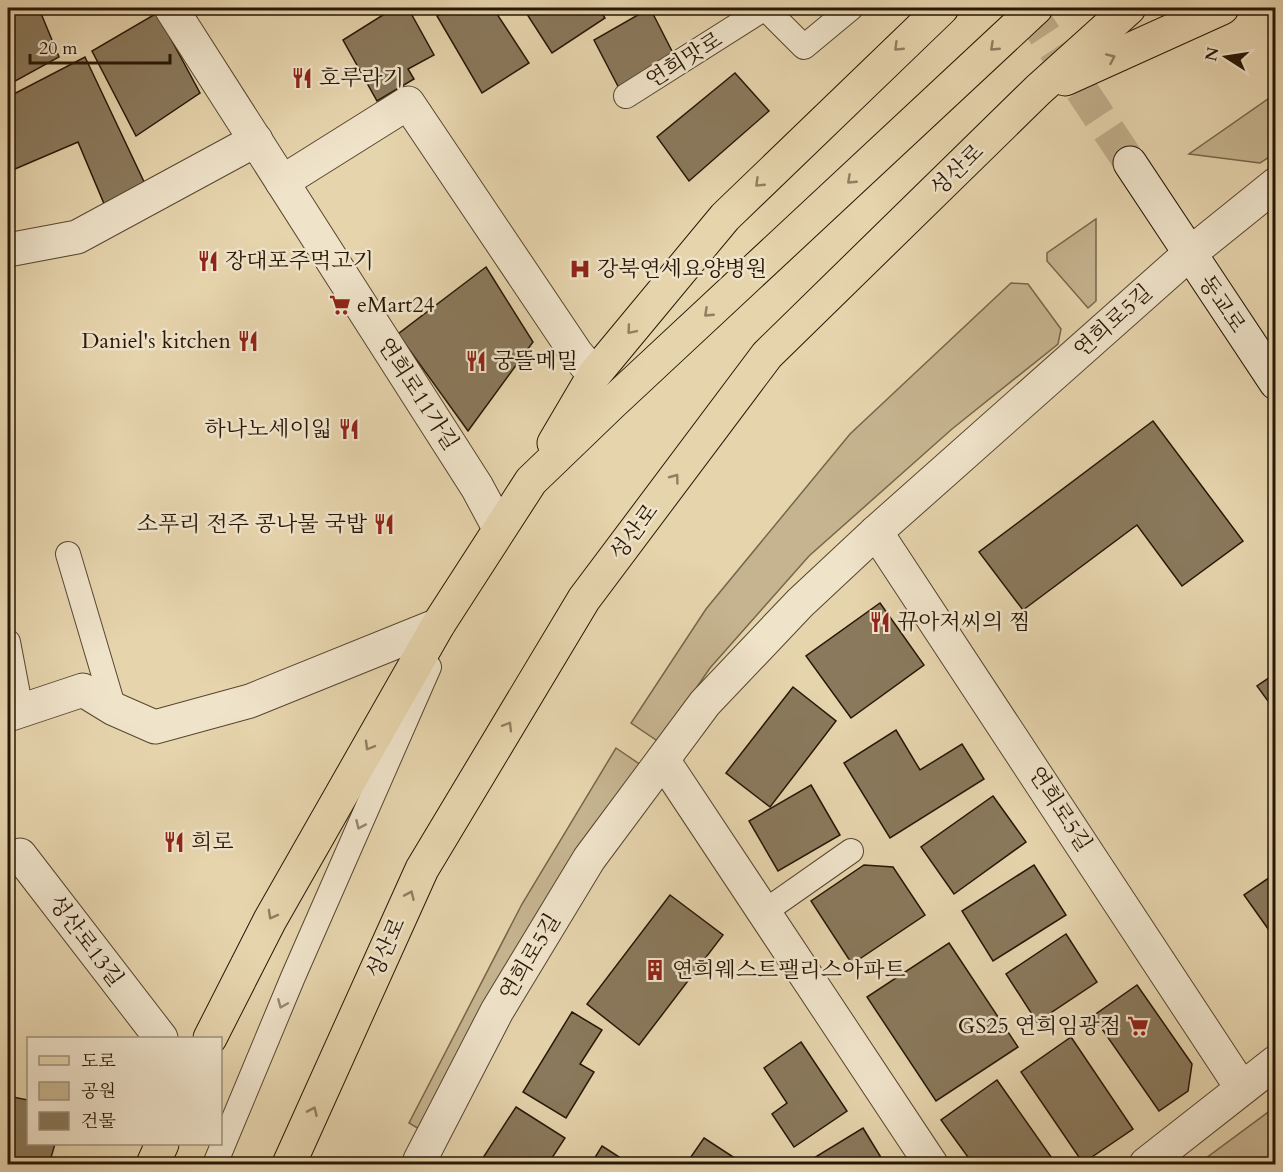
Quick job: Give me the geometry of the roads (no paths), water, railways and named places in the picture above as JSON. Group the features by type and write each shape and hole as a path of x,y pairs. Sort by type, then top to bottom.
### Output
{"main road":[{"path":"211,1037 270,920 438,626 531,481 594,375 725,217 942,8"},
{"path":"531,481 610,404 1036,8"},
{"name":"성산로","path":"289,1164 422,868 584,599 767,355 1038,90 1129,8"},
{"path":"1038,90 1222,8"},
{"path":"153,1164 161,1145"}],"street":[{"name":"연희로11가길","path":"171,8 477,487 499,528"},
{"path":"282,182 408,103 576,353 594,375"},
{"path":"8,250 77,237 256,140"},
{"name":"동교로","path":"1130,164 1188,255 1275,383"},
{"name":"동교로","path":"1188,255 1275,184"},
{"name":"연희로5길","path":"426,1164 420,1160 497,1011 589,859 705,703 800,603 876,532 1188,255"},
{"name":"연희로5길","path":"876,532 1242,1087"},
{"path":"14,712 83,690 114,708 155,727 249,701 438,626"},
{"path":"663,760 931,1164"},
{"name":"성산로13길","path":"8,861 20,855 159,1037"},
{"path":"1146,1164 1275,1062"}],"lane":[{"name":"연희맛로","path":"626,96 765,8 804,47 851,8"},
{"path":"68,554 114,708"},
{"path":"215,1164 293,977 468,579"},
{"path":"8,642 14,712"},
{"path":"764,912 851,851"}],"tunnel":[{"path":"1027,8 1130,163"}],"place":[{"name":"호루라기","path":"302,78"},
{"name":"장대포주먹고기","path":"208,261"},
{"name":"강북연세요양병원","path":"580,269"},
{"name":"eMart24","path":"340,305"},
{"name":"Daniel's kitchen","path":"248,341"},
{"name":"궁뜰메밀","path":"476,361"},
{"name":"하나노세이읿","path":"349,429"},
{"name":"소푸리 전주 콩나물 국밥","path":"384,524"},
{"name":"뀨아저씨의 찜","path":"880,622"},
{"name":"희로","path":"174,842"},
{"name":"연희웨스트팰리스아파트","path":"655,970"},
{"name":"GS25 연희임광점","path":"1138,1026"}]}
